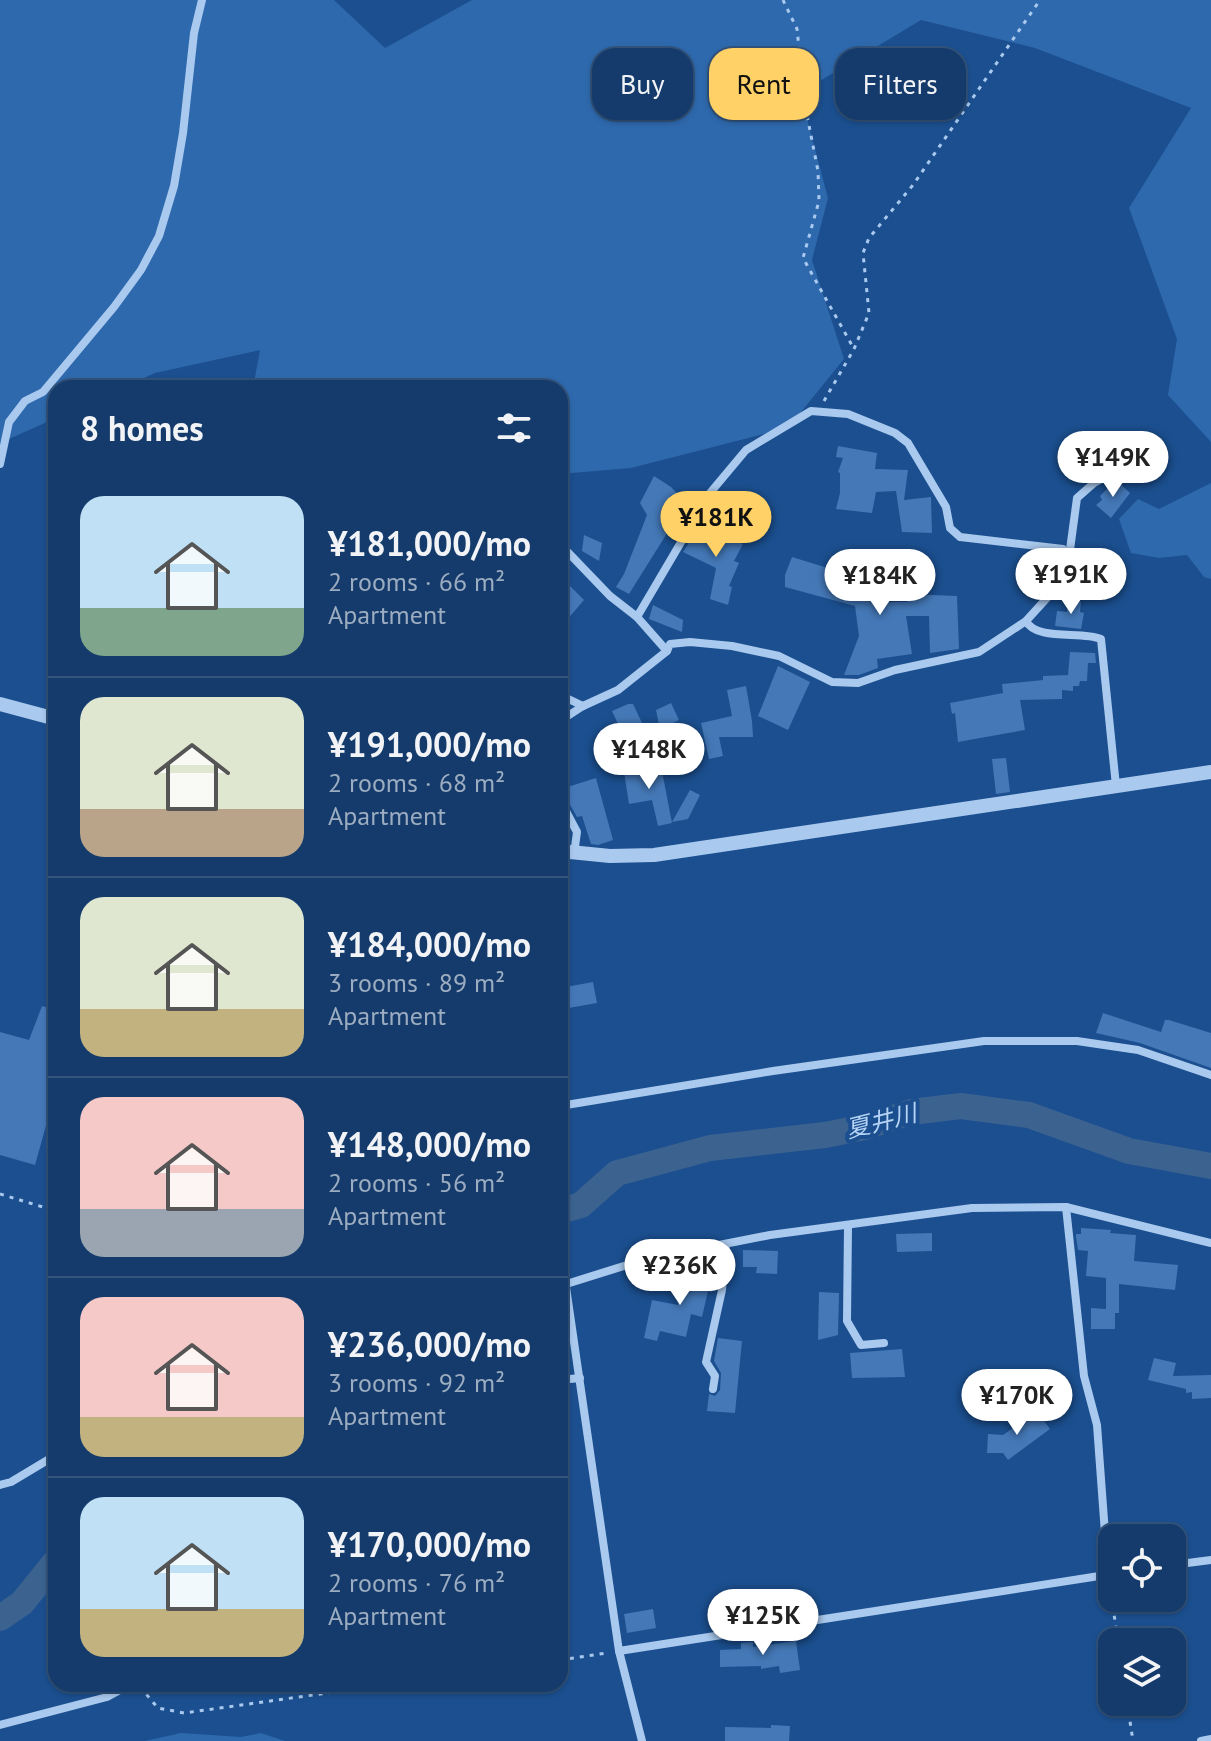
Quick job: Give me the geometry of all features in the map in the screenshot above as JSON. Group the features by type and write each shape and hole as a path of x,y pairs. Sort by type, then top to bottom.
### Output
{"street":[{"path":"53,380 114,307 141,270 159,236 174,186 194,33 202,0"},
{"path":"0,464 9,422 25,401 48,386"},
{"path":"637,617 710,493 746,450 811,411 848,414 895,433 908,443 946,507 950,528 960,537 1063,549 1069,558"},
{"path":"568,716 618,690 667,651 670,644 690,642 732,646 779,656 832,682 858,683 895,670 979,652 1026,621 1056,588 1069,558 1077,498 1094,483 1116,471 1137,442"},
{"path":"568,552 610,596 637,617 667,651"},
{"path":"1026,621 1029,627 1041,633 1101,639 1116,786"},
{"path":"568,699 583,706"},
{"path":"0,704 48,717"},
{"path":"568,853 624,856 684,851 1211,772"},
{"path":"568,815 577,832 568,851"},
{"path":"568,1105 984,1041 1077,1041 1138,1050 1211,1075"},
{"path":"1066,1207 1084,1376 1097,1425 1106,1524"},
{"path":"568,1283 643,1260 726,1244 972,1208 1066,1207 1211,1243"},
{"path":"848,1226 847,1321 861,1345 884,1343"},
{"path":"713,1389 715,1376 706,1362 722,1290 726,1244"},
{"path":"568,1312 619,1651 642,1741"},
{"path":"568,1379 580,1378"},
{"path":"0,1485 11,1482 48,1460"},
{"path":"1186,1563 1211,1560"},
{"path":"619,1651 1098,1576"},
{"path":"0,1725 116,1692"},
{"path":"1201,1741 1211,1739"}],"path":[{"path":"783,0 797,29 805,105 818,171 819,201 803,258 854,349"},
{"path":"818,411 854,349 869,313 863,253 869,238 913,185 1040,0"},
{"path":"0,1194 48,1209"},
{"path":"568,1659 619,1651"},
{"path":"145,1692 158,1708 184,1713 335,1692"},
{"path":"1129,1716 1133,1741"}],"shaded area":[{"path":"0,0 334,0 385,48 472,0 1211,0 1211,442 1168,395 1177,339 1129,208 1191,108 1035,48 921,20 875,48 835,48 835,72 819,82 819,48 709,48 709,120 807,120 828,198 812,260 844,359 788,428 631,468 568,473 568,380 254,380 260,350 155,373 140,380 48,380 48,422 0,443"},
{"path":"1211,483 1211,579 1204,577 1187,555 1159,558 1131,553 1119,519 1138,499 1159,509"},
{"path":"181,1733 241,1737 261,1733 285,1741 145,1741"}],"building":[{"path":"838,446 877,453 875,469 908,470 904,500 931,497 932,533 902,532 896,491 876,492 872,513 836,509 840,493 838,472 843,458 836,457"},
{"path":"654,476 671,487 686,503 629,594 616,587 647,515 640,503"},
{"path":"1116,480 1130,493 1111,518 1096,505 1102,500 1100,496"},
{"path":"700,525 743,544 734,561 739,563 729,586 732,587 728,605 710,599 716,568 683,552"},
{"path":"584,535 602,543 599,561 582,551"},
{"path":"881,554 922,555 919,575 880,572"},
{"path":"792,557 844,573 835,588 841,589 840,597 884,592 886,602 907,602 907,594 957,596 959,649 930,653 929,616 906,616 912,654 877,659 878,668 859,675 844,675 859,636 855,606 785,587 785,575"},
{"path":"568,584 584,600 568,619"},
{"path":"1068,601 1081,602 1080,612 1084,613 1081,629 1055,626 1057,611 1067,612"},
{"path":"653,605 683,620 682,632 649,619"},
{"path":"1070,652 1095,653 1096,663 1088,663 1087,681 1073,686 1073,691 1062,690 1062,699 1020,700 1025,730 958,742 955,713 952,714 950,703 1003,693 1002,684 1068,675"},
{"path":"778,666 810,682 788,730 758,716"},
{"path":"746,686 753,737 719,737 723,756 709,759 701,723 732,716 727,690"},
{"path":"671,703 679,720 660,730 656,710"},
{"path":"633,704 651,742 638,748 634,739 627,743 612,711"},
{"path":"1006,758 1010,792 996,794 992,759"},
{"path":"661,766 672,823 658,826 652,800 629,804 624,772"},
{"path":"596,778 613,840 591,844 582,816 577,817 568,801 568,787"},
{"path":"690,790 700,795 688,819 672,822"},
{"path":"593,982 597,1003 568,1008 568,987"},
{"path":"42,1006 48,1008 48,1119 35,1165 0,1155 0,1032 29,1040"},
{"path":"1103,1013 1161,1032 1165,1020 1169,1020 1211,1033 1211,1068 1140,1043 1096,1033"},
{"path":"1081,1228 1136,1235 1134,1261 1178,1265 1175,1290 1119,1284 1119,1313 1115,1313 1115,1329 1091,1329 1091,1308 1106,1309 1106,1278 1086,1276 1088,1251 1078,1250 1076,1237 1076,1234 1081,1234"},
{"path":"932,1233 932,1251 897,1252 896,1234"},
{"path":"743,1250 778,1251 777,1274 756,1273 757,1267 743,1267"},
{"path":"696,1270 716,1274 702,1317 691,1314 686,1337 660,1331 657,1341 644,1338 652,1300 678,1305 684,1276 695,1279"},
{"path":"819,1292 839,1293 838,1335 818,1340"},
{"path":"718,1338 742,1341 735,1413 707,1411 709,1394 715,1396 720,1390 721,1373 714,1361"},
{"path":"902,1349 905,1377 852,1378 850,1353"},
{"path":"1154,1358 1176,1363 1173,1376 1211,1375 1211,1398 1192,1399 1192,1392 1186,1393 1186,1389 1148,1380"},
{"path":"1060,1372 1061,1391 1022,1393 1021,1374"},
{"path":"1039,1414 1050,1429 1008,1460 1003,1453 987,1453 988,1434 1003,1435 1028,1417 1030,1420"},
{"path":"653,1609 656,1628 627,1633 624,1614"},
{"path":"796,1641 800,1670 780,1673 779,1666 761,1669 761,1666 720,1667 720,1650 741,1649 741,1643 753,1642 753,1647"},
{"path":"771,1725 790,1726 789,1741 725,1741 725,1727 771,1728"}],"waterway":[{"name":"夏井川","path":"568,1209 581,1205 617,1173 710,1148 825,1135 865,1127 911,1112 961,1106 1029,1115 1129,1151 1211,1166"},
{"name":"夏井川","path":"0,1618 22,1603 48,1571"}]}
